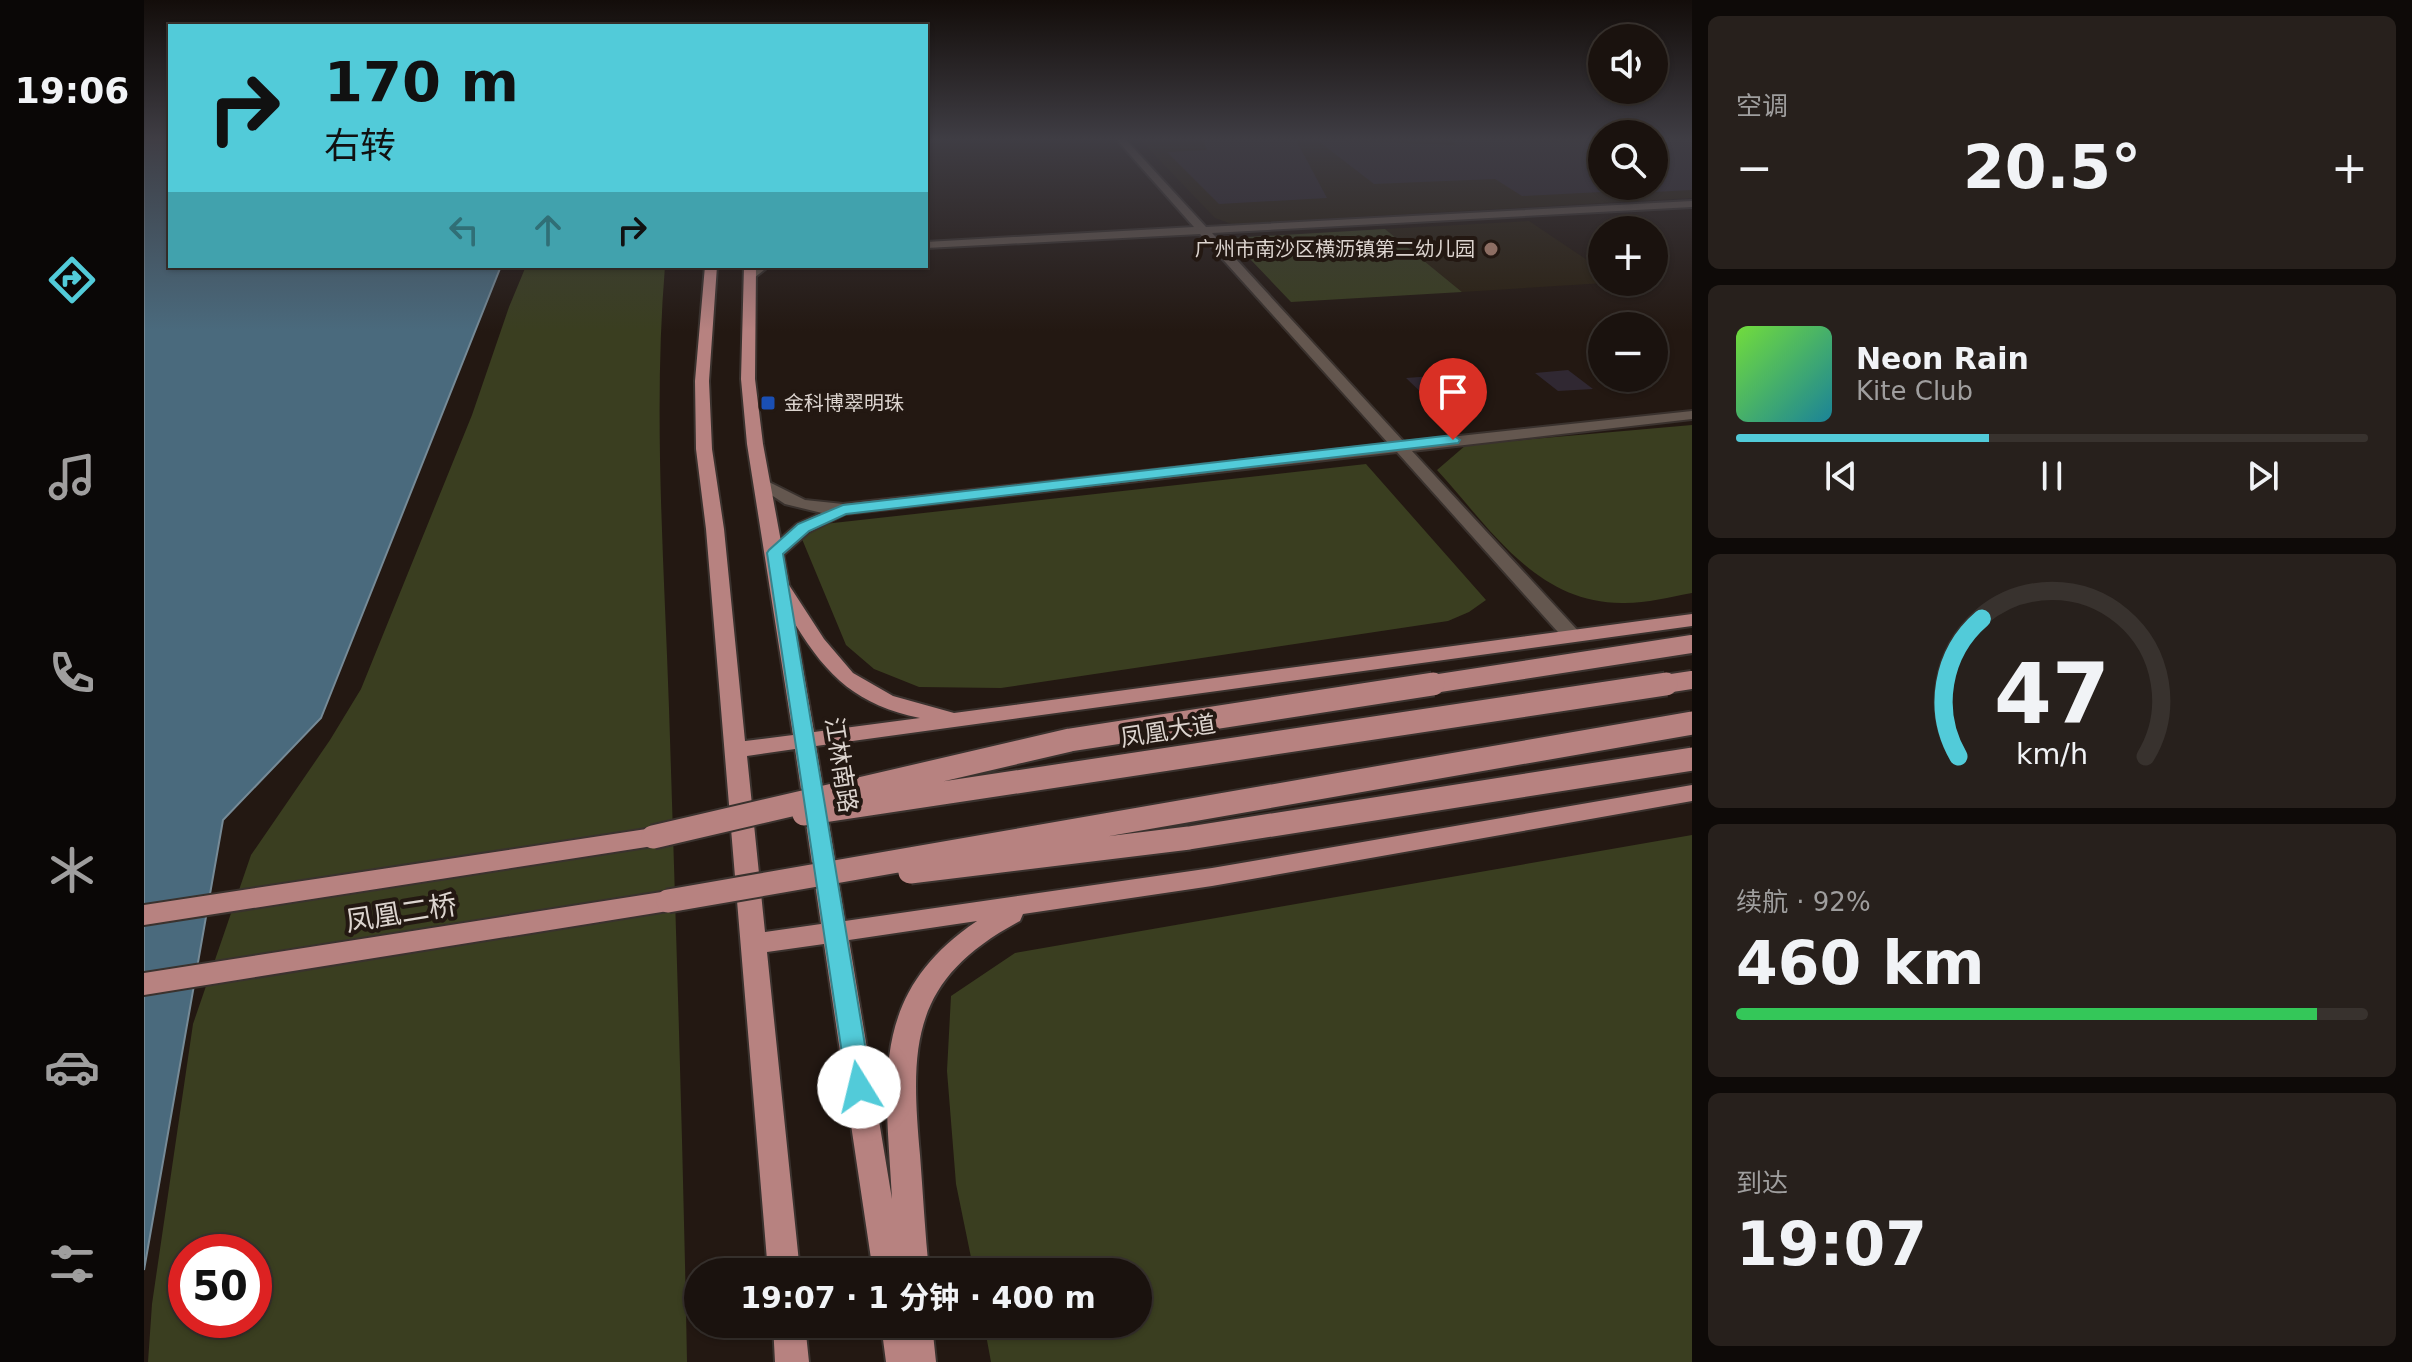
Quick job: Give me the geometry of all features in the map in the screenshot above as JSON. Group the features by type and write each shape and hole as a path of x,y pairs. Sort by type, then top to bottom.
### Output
{"main road":[{"path":"711,268 702,381 704,449 783,1258"},
{"name":"江林南路","path":"750,271 748,379 887,1258"},
{"path":"779,579 820,652 840,676 861,690 909,710 950,717 993,716"},
{"name":"凤凰大道","path":"735,750 1692,620"},
{"path":"653,837 1070,740 1692,644"},
{"name":"凤凰大道","path":"653,837 1692,680"},
{"path":"668,901 1692,723"},
{"path":"668,901 1189,838 1692,759"},
{"path":"753,944 1212,877 1692,793"},
{"name":"凤凰二桥","path":"144,915 653,837"},
{"name":"凤凰二桥","path":"144,984 668,901"},
{"path":"912,1258 900,1096 901,1056 910,1019 926,986 954,951 989,924 1030,905"},
{"path":"790,1338 792,1362"},
{"path":"899,1338 903,1362"},
{"path":"917,1338 919,1362"}],"street":[{"path":"1178,204 1573,637"},
{"path":"928,245 1692,204"},
{"path":"763,484 773,493 795,503 843,509 1399,445 1692,415"},
{"path":"775,553 803,528 843,509"}],"shaded area":[{"path":"1201,204 1594,204 1232,224 1215,218"},
{"name":"广州市南沙区横沥镇第二幼儿园","path":"1529,221 1588,261 1588,284 1462,292 1385,229"}],"green space":[{"path":"1385,229 1462,292 1291,302 1230,238"},
{"path":"525,268 665,268 660,376 661,487 687,1362 148,1362 152,1304 193,1024 251,855 361,689 472,415"},
{"path":"1692,425 1692,593 1658,600 1625,603 1594,600 1566,591 1541,577 1497,539 1437,470 1466,445"},
{"path":"1366,464 1486,600 1448,621 1001,688 919,687 874,669 846,645 797,527"},
{"path":"1692,835 1692,1362 991,1362 987,1338 1152,1338 1152,1258 971,1258 956,1184 947,1071 951,996 1015,953"}],"water":[{"path":"144,204 168,204 168,268 500,268 321,718 223,820 144,1270"}],"building":[{"path":"1568,370 1588,385 1588,389 1558,391 1535,373"},
{"path":"1406,378 1442,378 1464,398 1430,401"}],"place":[{"name":"广州市南沙区横沥镇第二幼儿园","path":"1491,249"},
{"name":"金科博翠明珠","path":"768,403"}],"route":[{"path":"859,1087 775,553 803,528 843,509 1453,440"}]}
